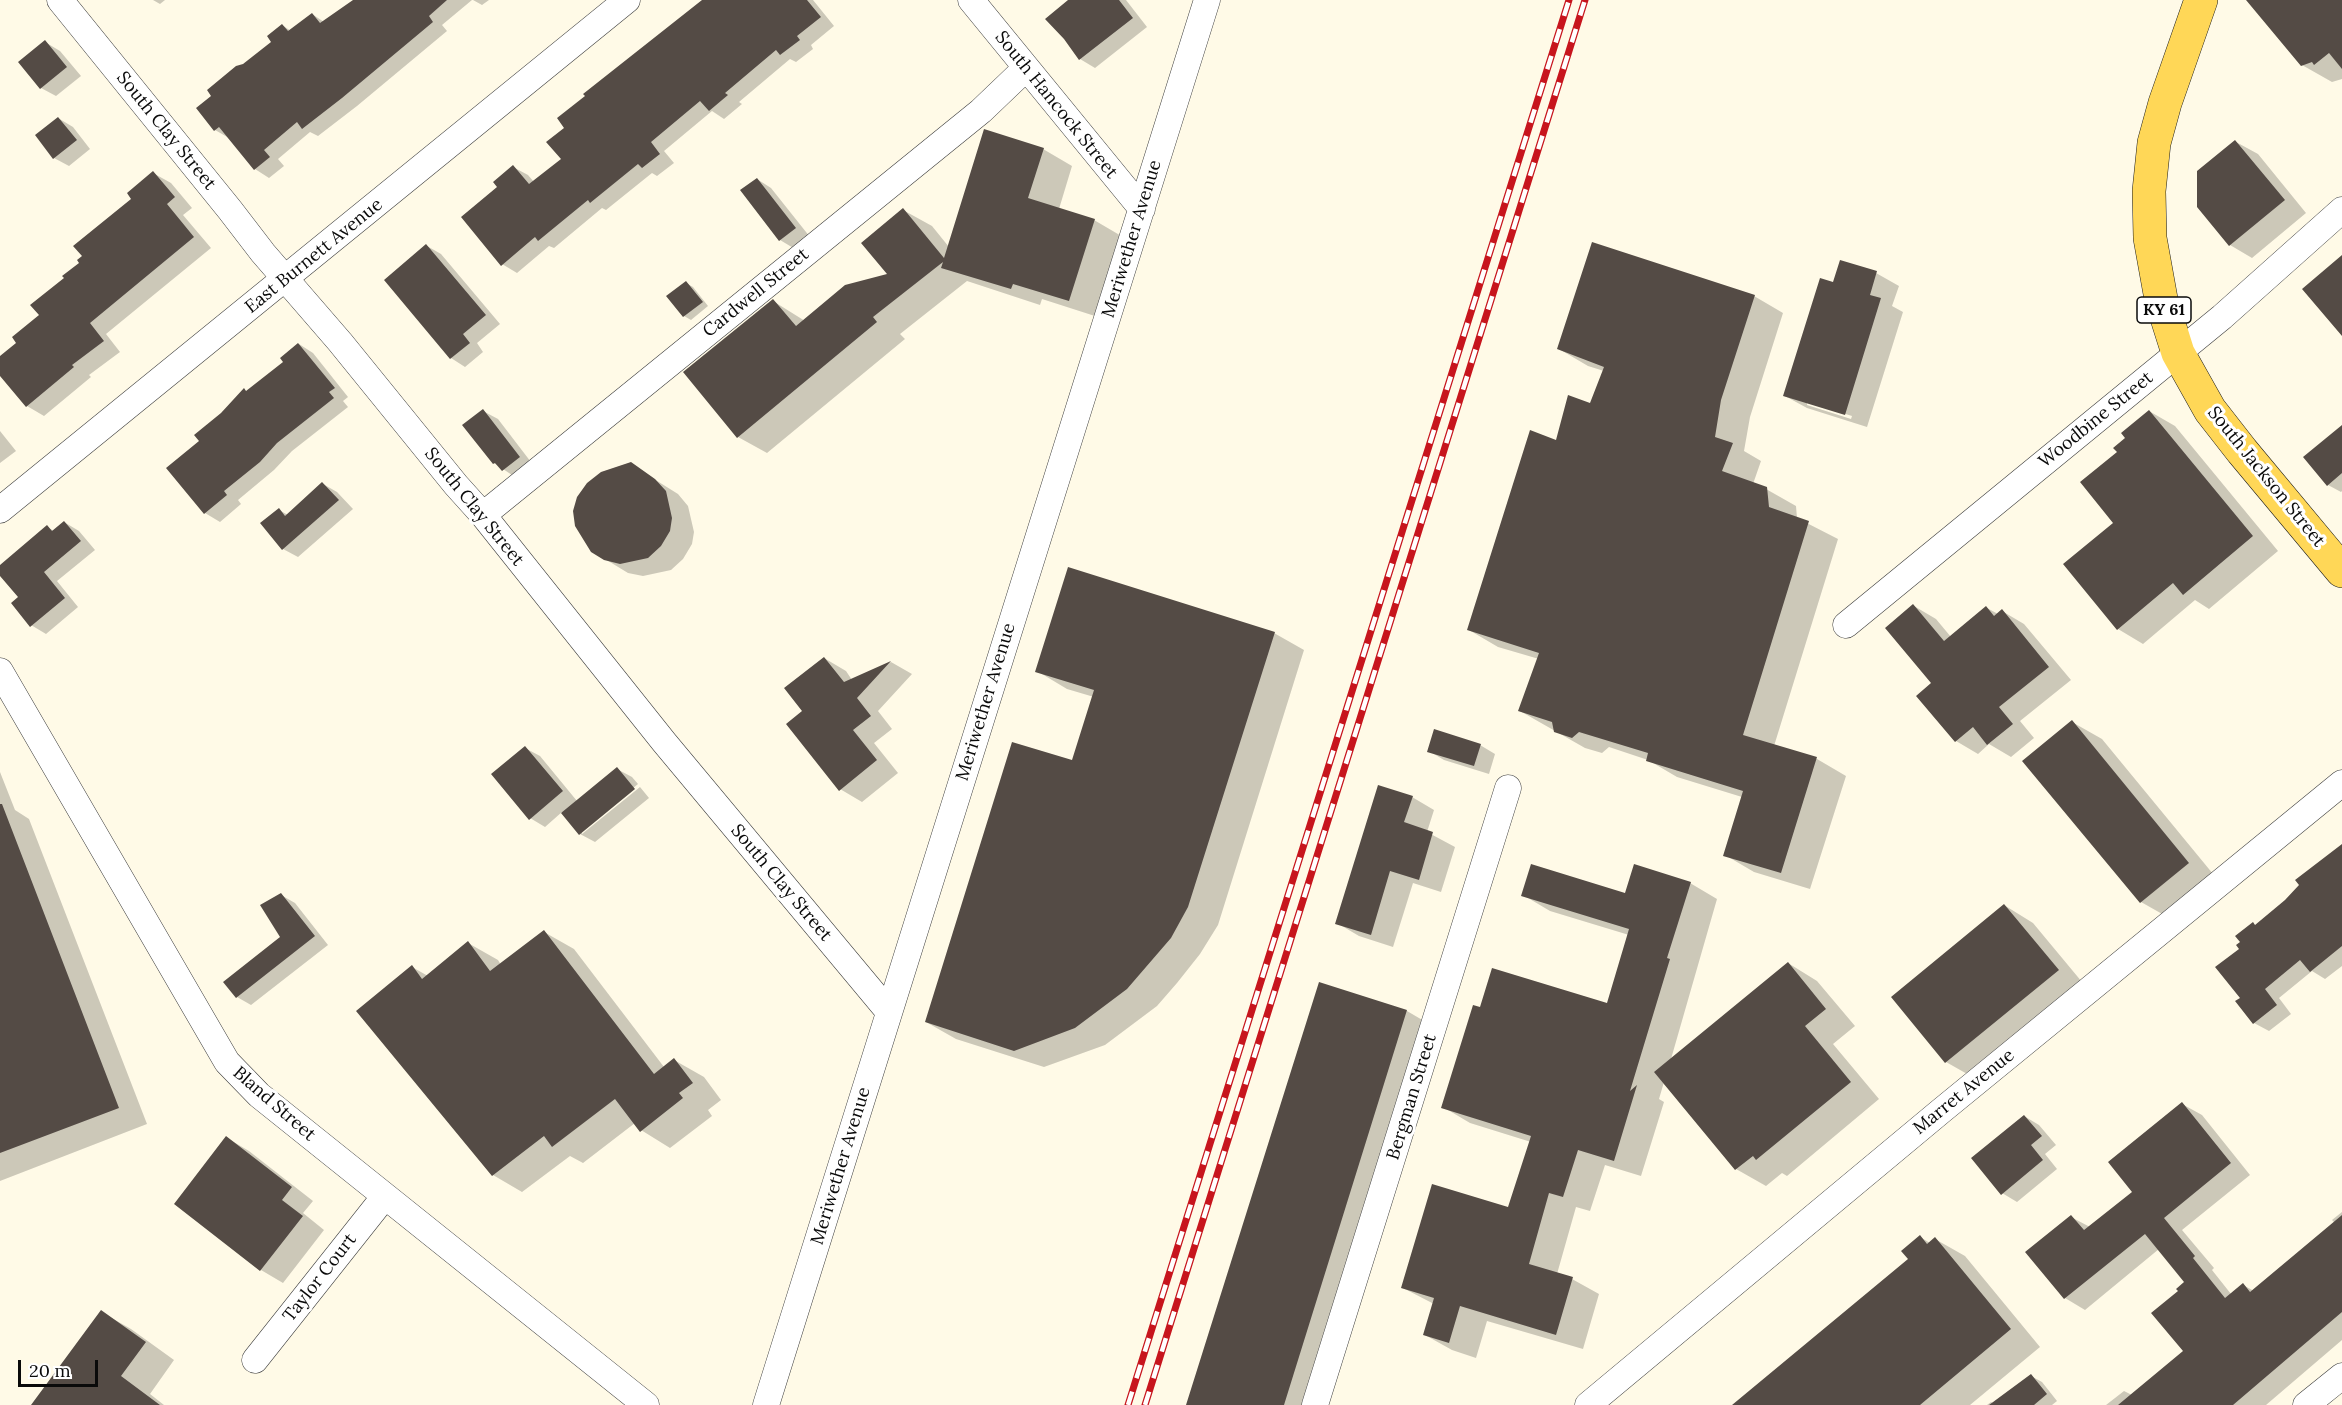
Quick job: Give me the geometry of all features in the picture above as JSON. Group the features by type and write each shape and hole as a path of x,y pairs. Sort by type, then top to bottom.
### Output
{"main road":[{"name":"South Jackson Street","path":"2201,0 2165,103 2154,143 2149,192 2150,238 2158,287 2178,353 2210,410 2342,571"}],"street":[{"name":"South Clay Street","path":"60,0 285,280 340,342 483,515 657,732 890,1012"},
{"name":"East Burnett Avenue","path":"0,510 627,0"},
{"name":"South Hancock Street","path":"971,0 1142,209"},
{"name":"Meriwether Avenue","path":"766,1405 1207,0"},
{"name":"Cardwell Street","path":"483,515 981,111 1026,68"},
{"name":"Woodbine Street","path":"1846,625 2178,353 2342,210"},
{"name":"Bland Street","path":"0,671 228,1062 259,1095 646,1405"},
{"name":"Marret Avenue","path":"1588,1405 1941,1111 2342,783"},
{"name":"Bergman Street","path":"1315,1405 1508,788"},
{"name":"Taylor Court","path":"255,1360 385,1196"},
{"path":"2306,1405 2342,1376"}],"building":[{"path":"353,0 447,0 429,16 433,22 342,98 302,129 297,122 264,150 270,157 254,170 219,127 214,131 196,108 211,96 207,90 271,42 267,36 282,24 288,31 312,13 320,23"},
{"path":"702,0 807,0 821,17 797,36 800,40 780,55 776,50 725,93 728,95 709,111 700,101 651,142 660,154 642,168 638,164 590,203 588,200 538,241 535,237 501,266 461,217 497,187 493,182 513,165 529,184 561,159 546,142 564,128 557,118 585,96 583,94"},
{"path":"1068,0 1119,0 1133,18 1079,60 1064,39 1045,19"},
{"path":"2246,0 2342,0 2342,69 2329,53 2314,65 2312,62 2301,66"},
{"path":"45,40 67,67 40,89 18,62"},
{"path":"58,117 77,140 53,159 35,135"},
{"path":"984,129 1044,148 1028,198 1095,219 1069,301 1013,284 1011,289 941,268 943,262 873,317 877,322 737,438 683,372 773,299 796,326 845,285 887,274 861,243 903,208 944,258"},
{"path":"2235,140 2285,200 2229,246 2197,207 2197,171"},
{"path":"153,171 175,197 167,204 194,237 90,323 104,341 72,365 74,367 26,407 0,376 0,356 16,343 12,337 39,315 30,305 79,263 77,260 82,256 73,246 131,199 127,193"},
{"path":"757,178 796,228 779,241 740,190"},
{"path":"1592,242 1755,295 1721,400 1715,437 1733,443 1722,471 1767,487 1769,507 1809,521 1743,735 1817,757 1781,873 1723,856 1743,791 1646,761 1648,753 1579,732 1572,738 1554,732 1552,722 1518,711 1539,653 1467,630 1530,430 1556,440 1568,395 1590,403 1604,367 1557,349"},
{"path":"426,244 486,315 463,334 470,343 450,359 384,280"},
{"path":"2342,255 2342,336 2302,289"},
{"path":"1840,260 1877,271 1870,295 1881,298 1845,415 1783,396 1820,278 1833,282"},
{"path":"686,281 703,302 683,317 666,296"},
{"path":"298,343 335,388 329,392 334,398 277,443 260,462 224,491 227,495 204,514 166,468 199,441 194,435 221,413 244,388 246,391 283,362 280,358"},
{"path":"483,409 520,457 502,471 495,463 493,464 462,425"},
{"path":"2149,410 2253,536 2183,595 2173,583 2117,630 2063,564 2113,523 2080,482 2117,452 2113,448 2125,438 2121,433"},
{"path":"2342,425 2342,473 2327,486 2303,457"},
{"path":"631,462 655,479 666,491 672,518 670,531 661,546 648,558 620,564 604,560 591,552 575,526 573,511 577,497 587,483 601,472"},
{"path":"322,482 339,500 282,550 260,523 279,508 285,516"},
{"path":"64,521 81,541 44,572 65,598 30,627 11,603 18,597 0,576 0,565 47,525 52,531"},
{"path":"1068,567 1275,632 1188,907 1171,938 1127,989 1075,1028 1014,1051 925,1022 1012,742 1072,760 1094,690 1035,672"},
{"path":"1913,604 1944,641 1986,606 1994,616 2002,609 2049,667 1999,707 2013,724 1987,745 1973,727 1955,742 1916,696 1931,683 1885,628"},
{"path":"824,657 844,682 891,661 857,698 871,716 853,730 877,760 839,791 786,724 802,711 784,688"},
{"path":"2072,720 2189,863 2140,903 2022,761"},
{"path":"1434,729 1481,744 1474,766 1427,752"},
{"path":"525,746 563,791 529,820 491,774"},
{"path":"617,767 635,789 579,835 561,813"},
{"path":"1378,785 1413,796 1404,822 1433,832 1419,880 1390,871 1371,935 1335,924"},
{"path":"0,804 2,804 119,1108 0,1153"},
{"path":"2342,844 2342,946 2310,972 2300,960 2265,989 2277,1005 2253,1024 2235,1001 2240,998 2215,967 2239,949 2236,945 2240,942 2235,936 2253,922 2255,925 2285,900 2299,885 2295,880"},
{"path":"1531,864 1625,893 1634,864 1691,882 1630,1091 1637,1085 1614,1161 1578,1150 1563,1197 1549,1193 1529,1264 1573,1277 1556,1335 1460,1306 1449,1343 1423,1335 1434,1298 1401,1288 1432,1184 1508,1207 1531,1136 1441,1108 1473,1005 1480,1007 1492,968 1607,1003 1629,929 1521,896"},
{"path":"281,893 315,936 236,998 223,982 280,937 260,905"},
{"path":"2004,904 2059,970 1945,1063 1891,997"},
{"path":"544,930 654,1074 674,1058 693,1083 679,1093 683,1098 640,1132 615,1099 552,1147 544,1136 492,1176 356,1011 412,965 422,979 468,941 490,971"},
{"path":"1788,962 1826,1009 1805,1026 1851,1082 1756,1160 1753,1156 1735,1170 1654,1072"},
{"path":"1319,982 1407,1010 1284,1405 1186,1405"},
{"path":"2182,1102 2231,1163 2164,1218 2195,1256 2193,1258 2225,1298 2243,1283 2250,1292 2342,1215 2342,1312 2233,1405 2118,1405 2183,1351 2151,1313 2178,1291 2176,1289 2184,1282 2145,1234 2064,1299 2025,1252 2071,1215 2084,1230 2132,1192 2108,1162"},
{"path":"2024,1115 2042,1136 2031,1145 2043,1160 2001,1195 1971,1158"},
{"path":"226,1136 292,1187 282,1200 303,1216 260,1271 174,1204"},
{"path":"1920,1235 1927,1244 1935,1237 2011,1329 1920,1405 1732,1405 1908,1259 1901,1251"},
{"path":"101,1310 146,1342 121,1376 160,1405 31,1405"},
{"path":"2031,1374 2047,1394 2034,1405 1989,1405"}],"railway":[{"path":"1128,1405 1569,0"},
{"path":"1145,1405 1585,0"}]}
